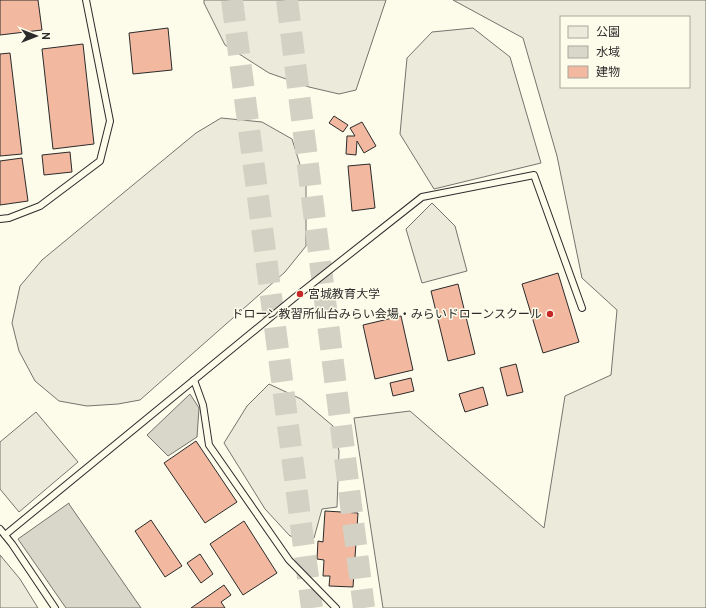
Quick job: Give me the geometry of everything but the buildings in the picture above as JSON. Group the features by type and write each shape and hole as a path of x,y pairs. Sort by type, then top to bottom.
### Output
{"lane":[{"path":"0,219 9,218 40,206 100,161 110,121 86,0"},
{"path":"5,535 294,298 422,197 534,175 582,308"},
{"path":"194,380 203,405 209,445 289,560 336,608"},
{"path":"0,529 55,608"}],"green space":[{"path":"204,0 386,0 356,90 339,94 309,87 269,73 225,45 204,3"},
{"path":"453,0 706,0 706,608 383,608 354,418 410,411 544,528 565,396 611,375 617,310 582,278 557,156 523,38"},
{"path":"473,28 510,57 541,163 434,189 400,134 407,58 432,32"},
{"path":"221,118 262,122 292,139 306,184 306,246 285,272 140,400 118,404 87,406 59,401 35,381 19,351 12,323 20,286 42,260 196,133"},
{"path":"269,384 301,399 333,426 339,451 337,507 322,509 314,538 290,536 265,509 224,443 247,406"},
{"path":"36,412 78,462 19,512 0,489 0,442"},
{"path":"0,555 20,579 38,608 0,608"}],"shaded area":[{"path":"432,203 455,226 467,271 422,283 406,229"}],"water":[{"path":"190,394 199,408 197,437 168,456 147,435"},
{"path":"69,503 141,608 66,608 18,539"}],"tunnel":[{"path":"232,0 312,608"},
{"path":"287,0 364,608"}],"place":[{"name":"宮城教育大学","path":"300,294"},
{"name":"ドローン教習所仙台みらい会場・みらいドローンスクール","path":"550,314"}]}
